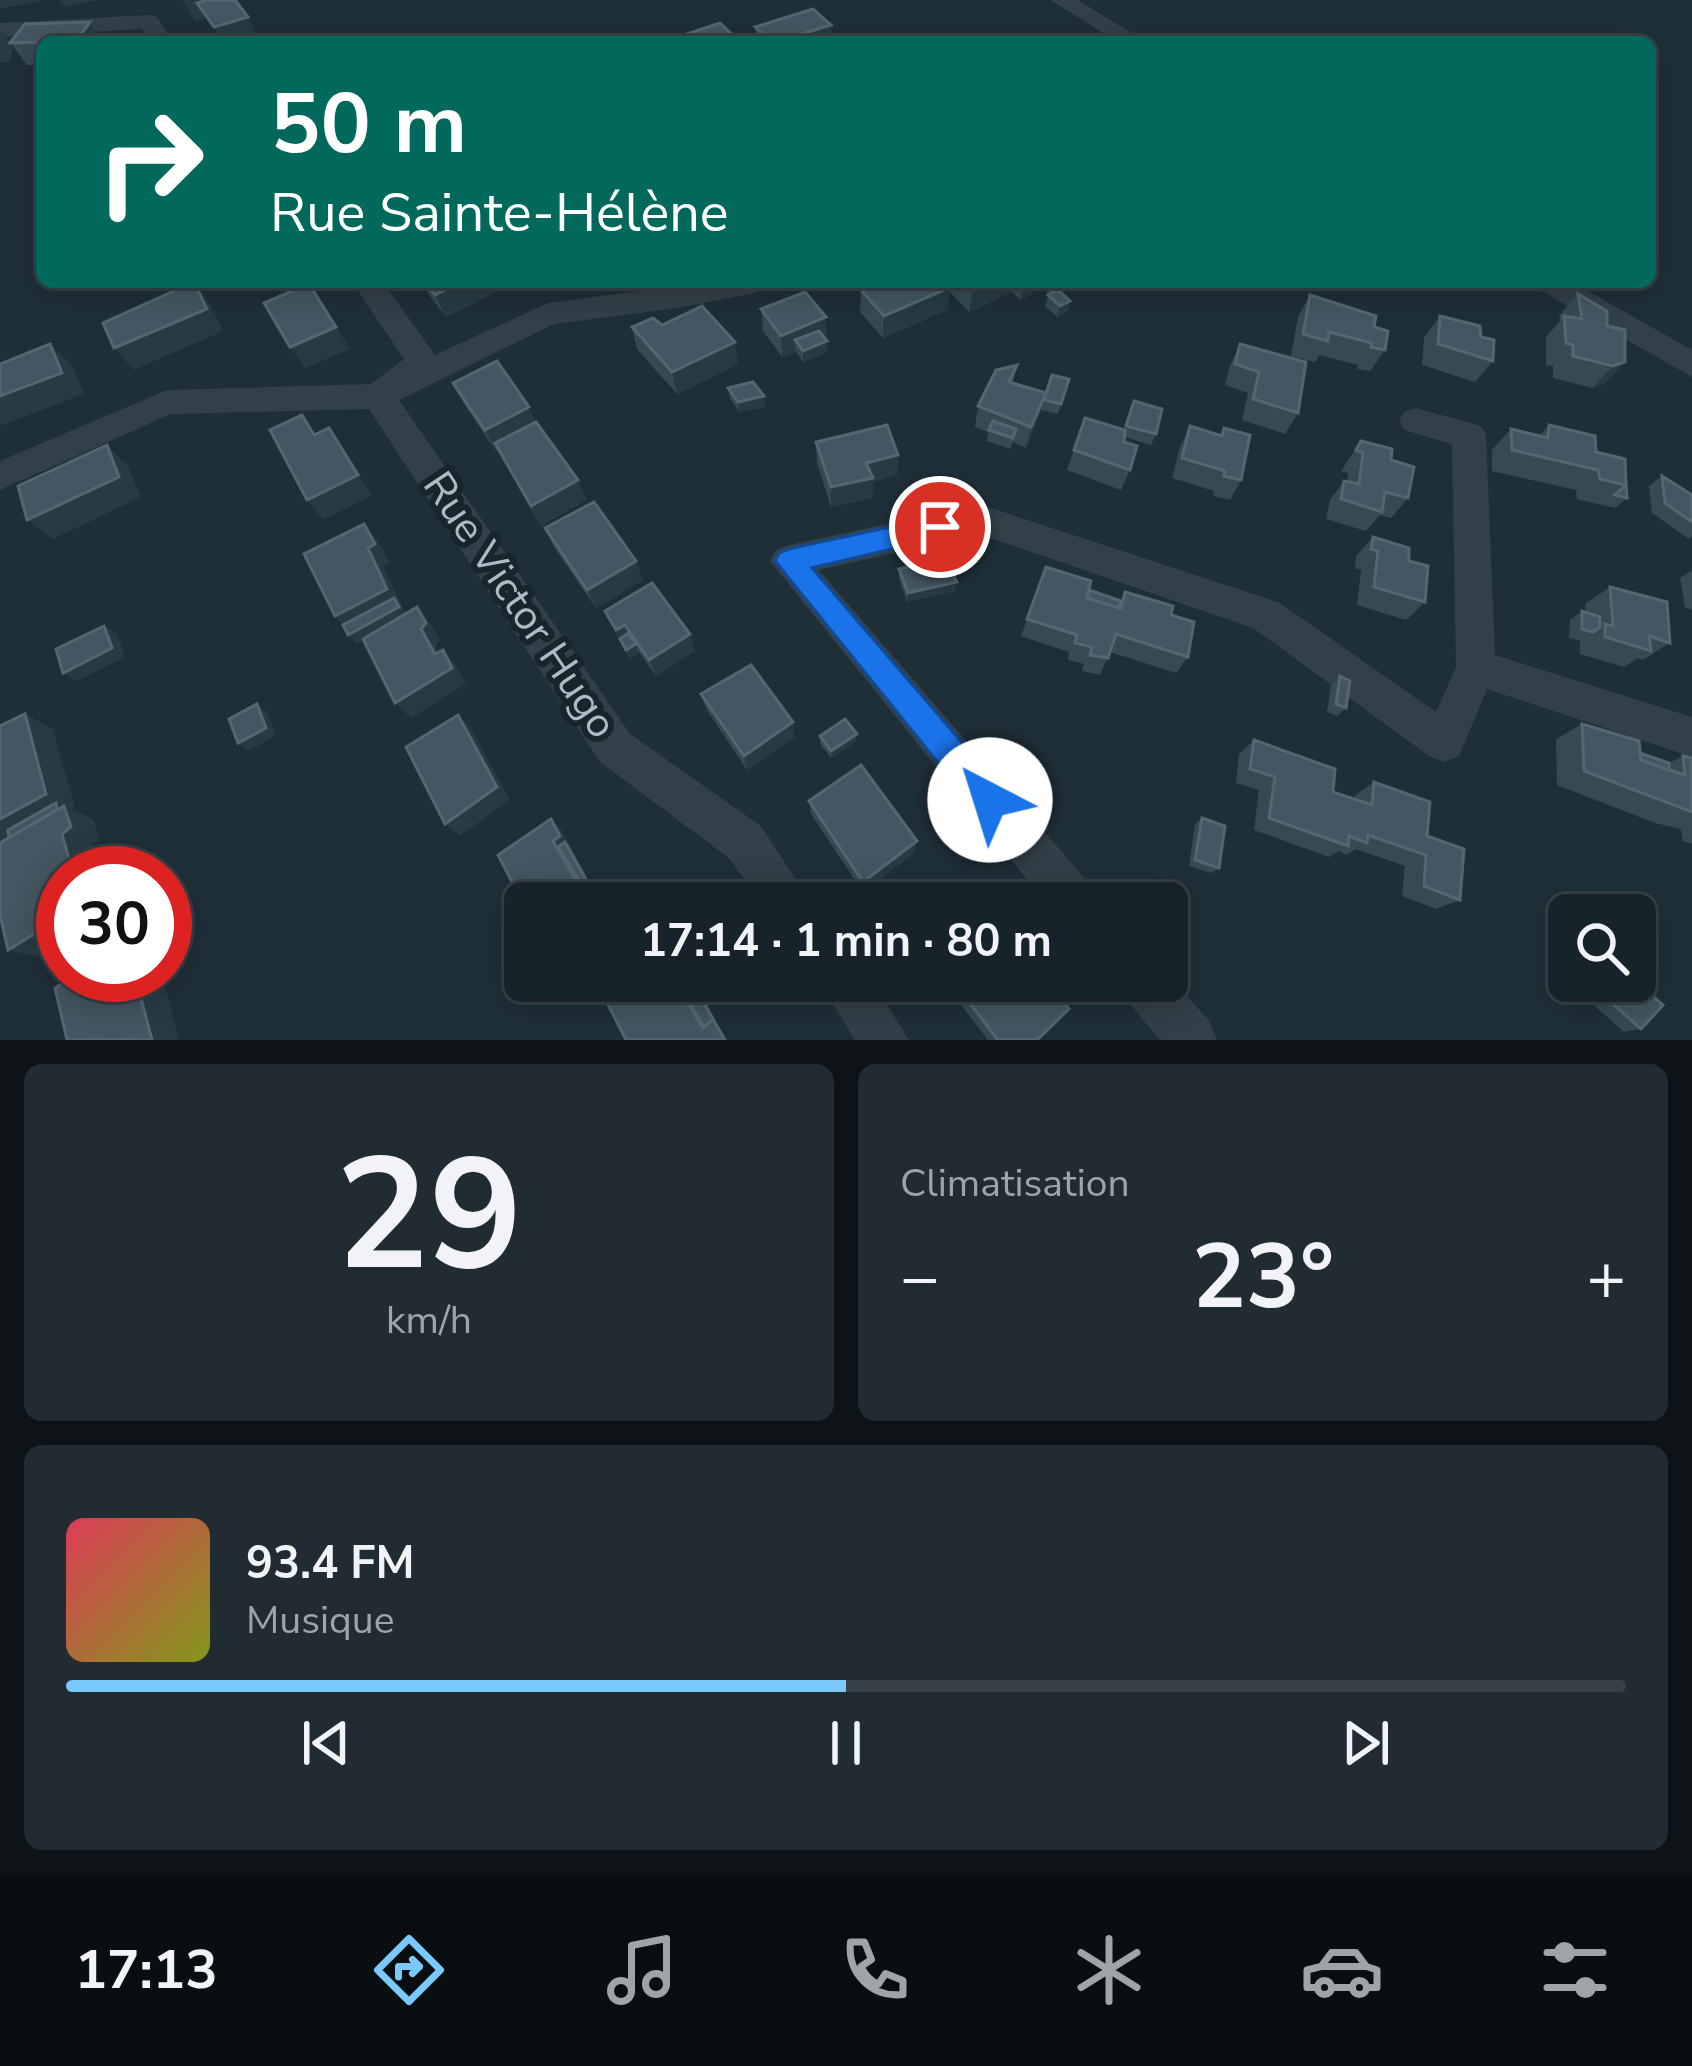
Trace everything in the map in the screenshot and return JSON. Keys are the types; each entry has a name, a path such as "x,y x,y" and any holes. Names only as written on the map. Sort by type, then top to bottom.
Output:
{"street":[{"path":"1062,0 1124,36"},
{"path":"0,30 149,22 157,36"},
{"path":"371,288 423,362 378,396"},
{"path":"0,476 167,402 378,396 548,314 729,288"},
{"path":"1560,288 1692,365"},
{"name":"Rue Victor Hugo","path":"378,396 615,748 745,842 773,882"},
{"path":"1058,882 789,561 979,519 1266,615 1444,742 1476,667 1469,435 1416,421"},
{"path":"1476,667 1692,737"},
{"path":"858,1002 884,1040"},
{"path":"1160,1002 1192,1040"}],"building":[{"path":"235,0 248,17 214,27 197,3"},
{"path":"813,9 831,25 795,36 765,36 755,27"},
{"path":"90,22 80,36 36,36 36,42 10,43 25,24"},
{"path":"720,23 734,36 681,36"},
{"path":"181,288 197,288 207,309 114,348 103,323"},
{"path":"300,288 312,288 336,327 290,347 264,303"},
{"path":"866,288 949,288 884,316 861,290"},
{"path":"1058,290 1070,301 1060,306 1048,295"},
{"path":"805,292 826,317 781,336 761,309"},
{"path":"1578,294 1607,311 1607,326 1625,330 1625,362 1613,366 1573,356 1573,345 1566,343 1564,316 1582,319"},
{"path":"1310,295 1376,316 1374,327 1388,331 1385,350 1329,332 1328,341 1303,334"},
{"path":"702,306 735,342 672,372 632,327 653,318 662,325"},
{"path":"1440,316 1480,326 1481,337 1494,340 1493,361 1438,344"},
{"path":"819,331 827,341 803,351 795,340"},
{"path":"50,344 62,373 0,396 0,364"},
{"path":"1240,344 1306,362 1298,413 1253,399 1259,372 1235,364"},
{"path":"497,361 529,407 485,430 453,383"},
{"path":"1017,365 1009,382 1046,393 1031,427 978,406 996,370"},
{"path":"1052,375 1069,379 1061,404 1044,400"},
{"path":"753,382 764,396 738,402 728,388"},
{"path":"1134,401 1162,409 1156,434 1126,426"},
{"path":"302,415 314,435 329,428 358,475 307,500 270,430"},
{"path":"1085,418 1125,430 1124,442 1137,446 1130,470 1074,450"},
{"path":"993,421 1016,429 1013,438 989,430"},
{"path":"536,422 578,480 531,506 495,443"},
{"path":"887,425 898,455 866,463 873,478 831,487 816,442"},
{"path":"1549,425 1595,436 1596,452 1625,459 1626,485 1600,479 1598,470 1512,450 1511,429 1548,438"},
{"path":"1190,426 1222,436 1224,428 1250,435 1241,480 1182,458"},
{"path":"1361,441 1392,449 1391,460 1414,467 1408,498 1385,492 1382,512 1341,499 1344,481 1359,484 1363,453 1356,450"},
{"path":"107,445 119,477 27,520 18,486"},
{"path":"1662,476 1692,495 1692,522 1665,503"},
{"path":"594,502 636,561 587,590 545,528"},
{"path":"364,524 375,544 368,548 387,589 335,616 304,554"},
{"path":"1373,537 1409,548 1409,561 1428,566 1425,602 1374,587 1378,551 1371,549"},
{"path":"945,557 957,582 908,593 899,569"},
{"path":"1046,567 1091,581 1087,598 1121,608 1125,592 1173,606 1171,615 1194,622 1188,657 1116,634 1108,658 1090,655 1092,647 1075,643 1077,635 1027,619"},
{"path":"652,583 690,634 649,660 625,625 616,630 605,611"},
{"path":"1610,587 1667,602 1670,643 1649,636 1651,651 1605,637 1605,624 1613,626"},
{"path":"1089,590 1121,601 1119,608 1087,598"},
{"path":"394,598 399,607 348,635 343,625"},
{"path":"417,607 426,623 421,629 435,654 443,650 452,668 395,703 363,639"},
{"path":"1582,611 1600,617 1600,627 1593,632 1582,629"},
{"path":"104,626 112,648 63,673 56,649"},
{"path":"628,633 636,644 626,650 620,639"},
{"path":"751,665 793,722 744,756 701,694"},
{"path":"1340,676 1350,681 1346,708 1336,704"},
{"path":"257,704 266,728 238,743 229,719"},
{"path":"25,714 46,794 0,819 0,726"},
{"path":"458,715 497,787 445,824 406,747"},
{"path":"845,719 857,734 831,751 820,736"},
{"path":"1582,724 1639,741 1641,760 1685,775 1683,756 1692,758 1692,812 1584,771"},
{"path":"1254,740 1335,769 1333,792 1372,805 1374,782 1430,802 1427,836 1464,849 1460,900 1424,886 1426,855 1368,835 1367,843 1349,836 1348,846 1269,818 1275,777 1250,769"},
{"path":"1640,753 1669,763 1669,770 1641,760"},
{"path":"861,765 917,841 863,882 809,801"},
{"path":"56,803 57,810 9,838 8,830"},
{"path":"64,806 71,827 62,834 65,846 36,846 36,933 8,950 0,915 0,843"},
{"path":"1202,818 1225,826 1219,868 1195,860"},
{"path":"551,819 560,836 553,841 577,882 512,882 498,855"},
{"path":"565,842 587,882 580,882 558,847"},
{"path":"1656,999 1663,1005 1641,1029 1611,1002"},
{"path":"58,1002 142,1002 152,1040 67,1040"},
{"path":"607,1002 687,1002 703,1028 713,1019 725,1040 626,1040"},
{"path":"689,1002 704,1002 713,1019 704,1027"},
{"path":"969,1002 1063,1002 1069,1009 1037,1040 998,1040"}],"route":[{"path":"940,527 789,561 990,800"}]}
